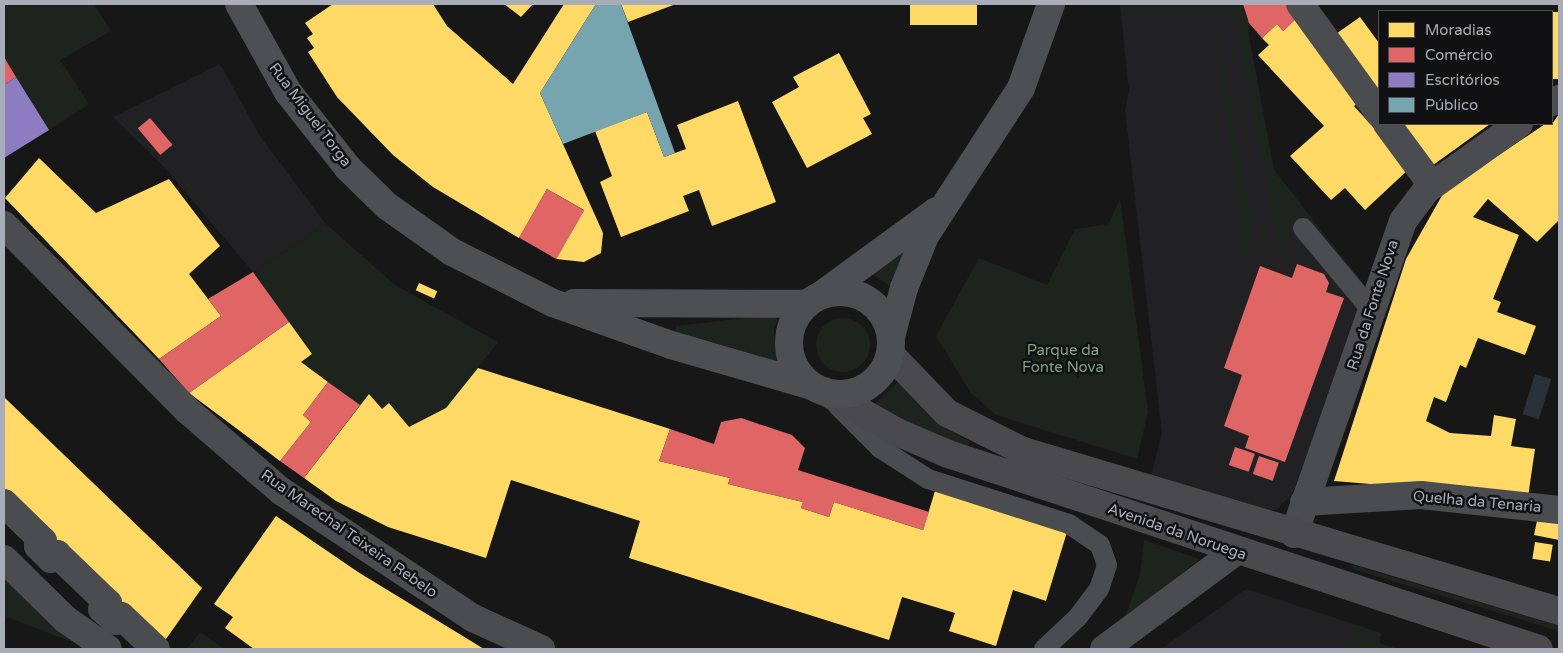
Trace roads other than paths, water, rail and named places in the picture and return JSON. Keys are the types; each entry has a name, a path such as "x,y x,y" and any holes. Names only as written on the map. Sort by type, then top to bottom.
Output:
{"main road":[{"name":"Rua Miguel Torga","path":"240,4 288,92 348,168 387,206 452,252 553,302 671,345 818,388"},
{"path":"939,209 813,300 796,316 789,348 793,364 818,388 841,394 872,382 891,346 904,288 939,209 990,140 1021,88 1051,4"},
{"path":"553,302 813,300 852,292 866,298 887,322 891,346"},
{"name":"Avenida da Noruega","path":"891,346 947,413 991,437 1054,463 1559,611"},
{"name":"Avenida da Noruega","path":"818,388 930,447 1236,552 1540,649"}],"street":[{"path":"1300,4 1378,112"},
{"path":"1388,125 1432,186"},
{"name":"Rua da Fonte Nova","path":"1294,534 1373,312 1397,234 1410,208 1432,186 1518,125"},
{"name":"Rua Marechal Teixeira Rebelo","path":"4,225 187,410 281,490 473,618 541,649"},
{"name":"Quelha da Tenaria","path":"1304,502 1421,495 1559,510"},
{"path":"4,503 43,541 38,546 51,559 56,554 108,603 102,608 109,615 116,621 121,616 156,649"},
{"path":"1104,649 1236,552"},
{"path":"4,559 65,619 108,649"},
{"path":"4,575 82,649"}],"lane":[{"path":"1303,228 1373,312"},
{"path":"818,388 880,448 909,469 1069,524 1100,545 1107,565 1098,589 1078,617 1044,649"}],"park label":[{"name":"Parque da Fonte Nova","path":"1063,358"}]}
